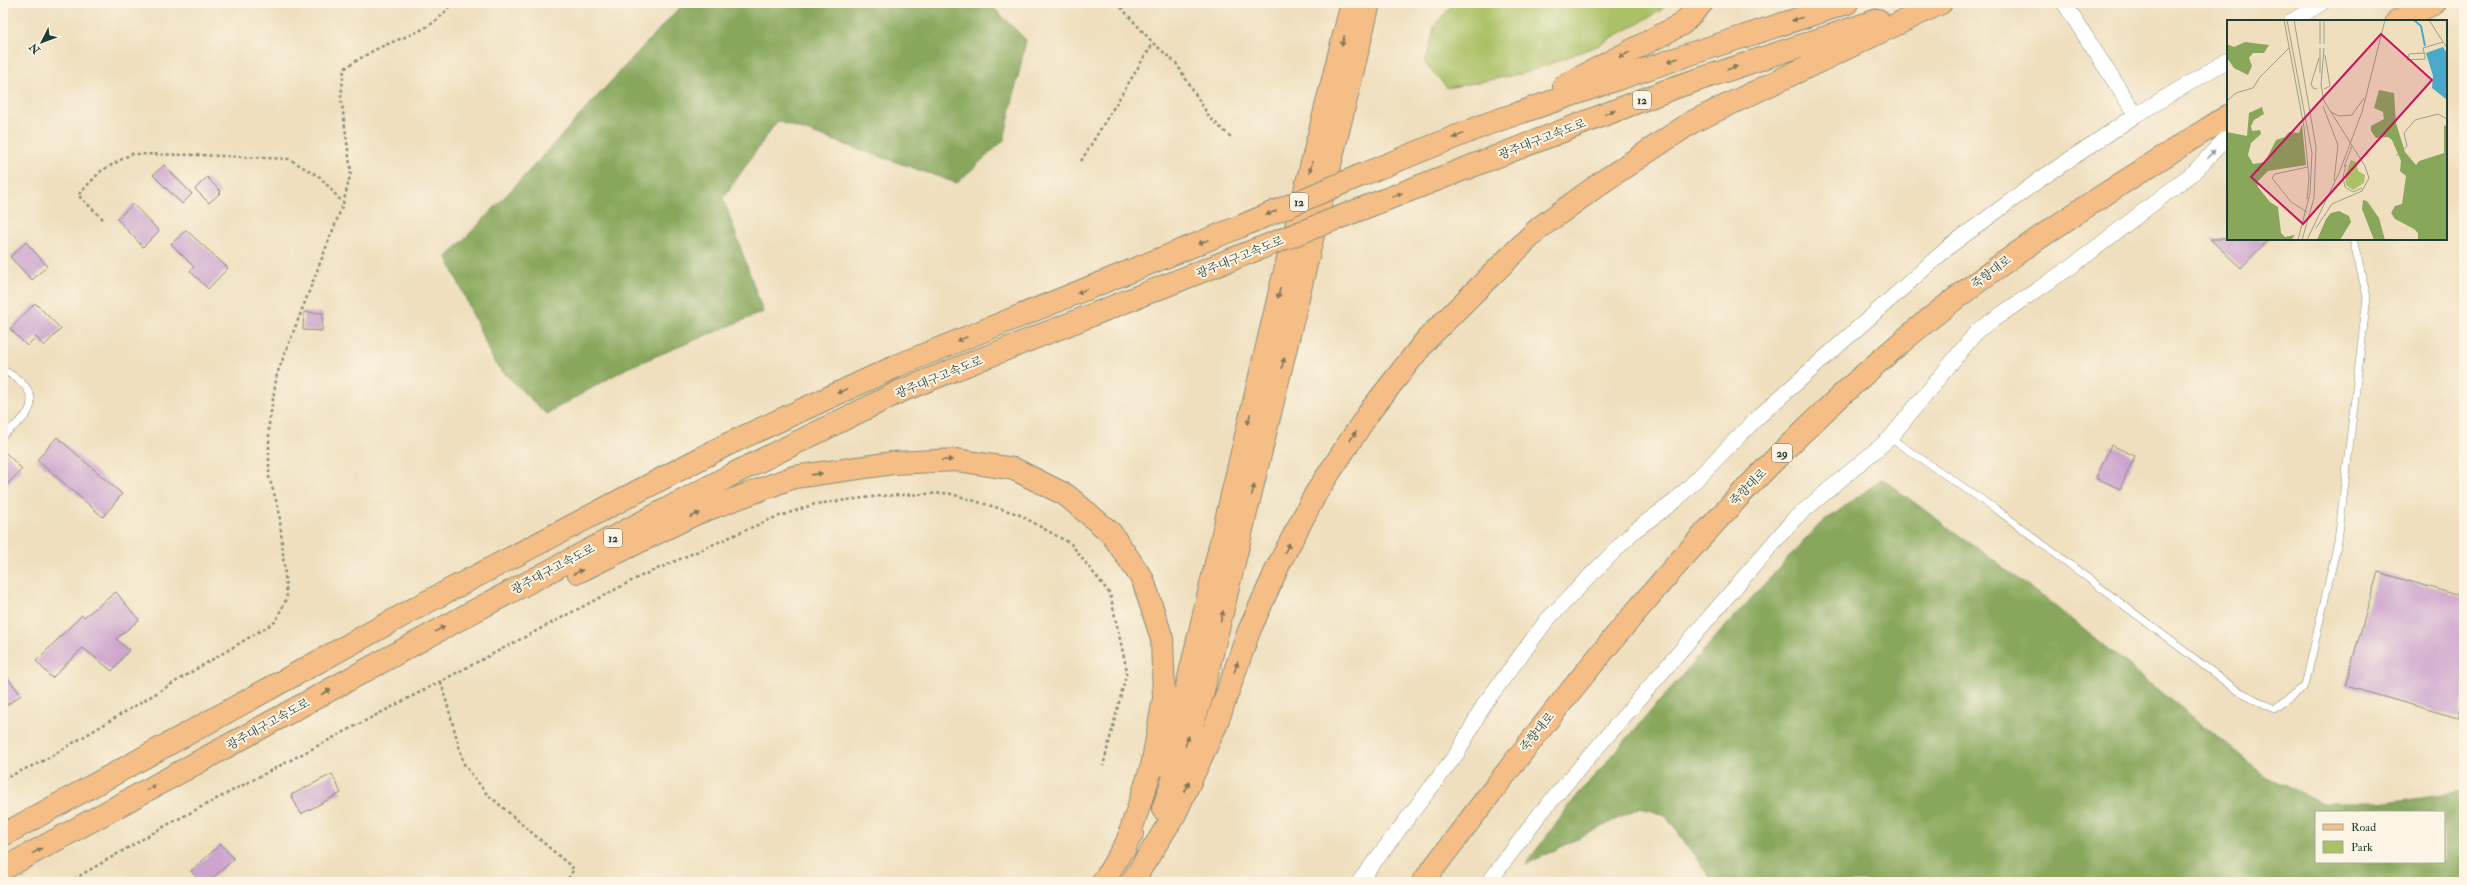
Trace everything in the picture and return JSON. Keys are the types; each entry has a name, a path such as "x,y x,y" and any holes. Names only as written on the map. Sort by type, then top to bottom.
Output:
{"main road":[{"path":"1103,882 1126,848 1162,770 1185,695 1281,287 1352,3"},
{"path":"1146,857 1201,699 1370,3"},
{"path":"1488,124 1682,24 1702,3"},
{"name":"12","path":"3,835 425,602 726,445 899,365 1488,124 1693,53 1847,3"},
{"name":"광주대구고속도로","path":"3,869 476,610 735,473 901,391 1245,254 1676,86 1929,3"},
{"path":"1132,882 1178,807 1216,725 1249,631 1280,562 1316,493 1370,411 1427,339 1540,228 1605,180 1692,122 1941,3"},
{"path":"2398,20 2435,3"},
{"name":"죽향대로","path":"1423,882 1525,747 1629,619 1718,517 1796,440 1890,351 1996,267 2113,188 2227,117"},
{"path":"476,610 572,575 695,514 794,477 893,463 949,460 1014,469 1066,495 1111,533 1143,580 1162,640 1162,705 1152,766 1126,848"}],"street":[{"path":"2064,3 2136,115"},
{"path":"2294,20 2322,3"},
{"path":"1359,882 1458,752 1485,702 1547,620 1634,531 1675,501 1757,418 1951,245 2039,180 2136,115 2227,61"},
{"path":"1489,882 1539,815 1794,519 1890,438 1978,330 2075,264 2194,172 2227,137"}],"lane":[{"path":"1890,438 1996,509 2235,689 2274,709 2304,686 2338,541 2367,297 2353,240"},
{"path":"3,370 18,378 29,391 31,402 28,412 3,435"}],"path":[{"path":"3,779 43,761 276,622 287,598 279,510 269,476 269,424 277,374 312,279 344,204 352,172 341,97 344,69 371,52 430,26 448,10 451,3"},
{"path":"1117,3 1154,43 1176,63 1210,118 1232,138"},
{"path":"1081,161 1154,43"},
{"path":"103,219 78,196 101,171 131,154 289,159 320,177 344,204"},
{"path":"69,882 167,825 639,577 771,519 815,504 880,496 948,493 1018,514 1071,544 1110,594 1127,671 1103,766"},
{"path":"441,682 464,764 486,793 574,869 566,882"}],"green space":[{"path":"684,3 989,3 1026,40 1004,140 957,183 777,121 723,198 763,312 627,368 546,414 495,364 447,257 507,195"},
{"path":"1454,3 1668,3 1660,11 1597,46 1525,73 1447,88 1425,63 1435,25"},
{"path":"1882,479 2042,596 2266,776 2322,803 2379,803 2464,791 2464,882 1711,882 1709,876 1667,817 1641,807 1525,865 1576,797 1713,640 1818,526"}],"building":[{"path":"164,165 192,194 182,204 153,175"},
{"path":"207,177 221,192 209,203 195,189"},
{"path":"133,204 159,231 143,247 117,219"},
{"path":"186,230 228,268 208,289 190,271 194,267 171,244"},
{"path":"2210,239 2268,240 2241,268"},
{"path":"26,242 47,266 32,280 10,257"},
{"path":"35,303 61,329 44,346 36,337 27,346 10,329"},
{"path":"304,312 323,313 322,331 303,330"},
{"path":"57,437 122,494 103,517 37,460"},
{"path":"2111,445 2135,456 2120,489 2096,478"},
{"path":"3,450 22,469 3,489"},
{"path":"2378,572 2464,597 2464,696 2458,718 2345,686"},
{"path":"116,592 139,620 116,639 129,650 112,671 83,648 52,678 36,661 82,615 84,617"},
{"path":"3,672 21,695 3,708"},
{"path":"332,774 341,793 301,814 291,795"},
{"path":"221,844 234,859 208,882 200,882 191,871"}]}
